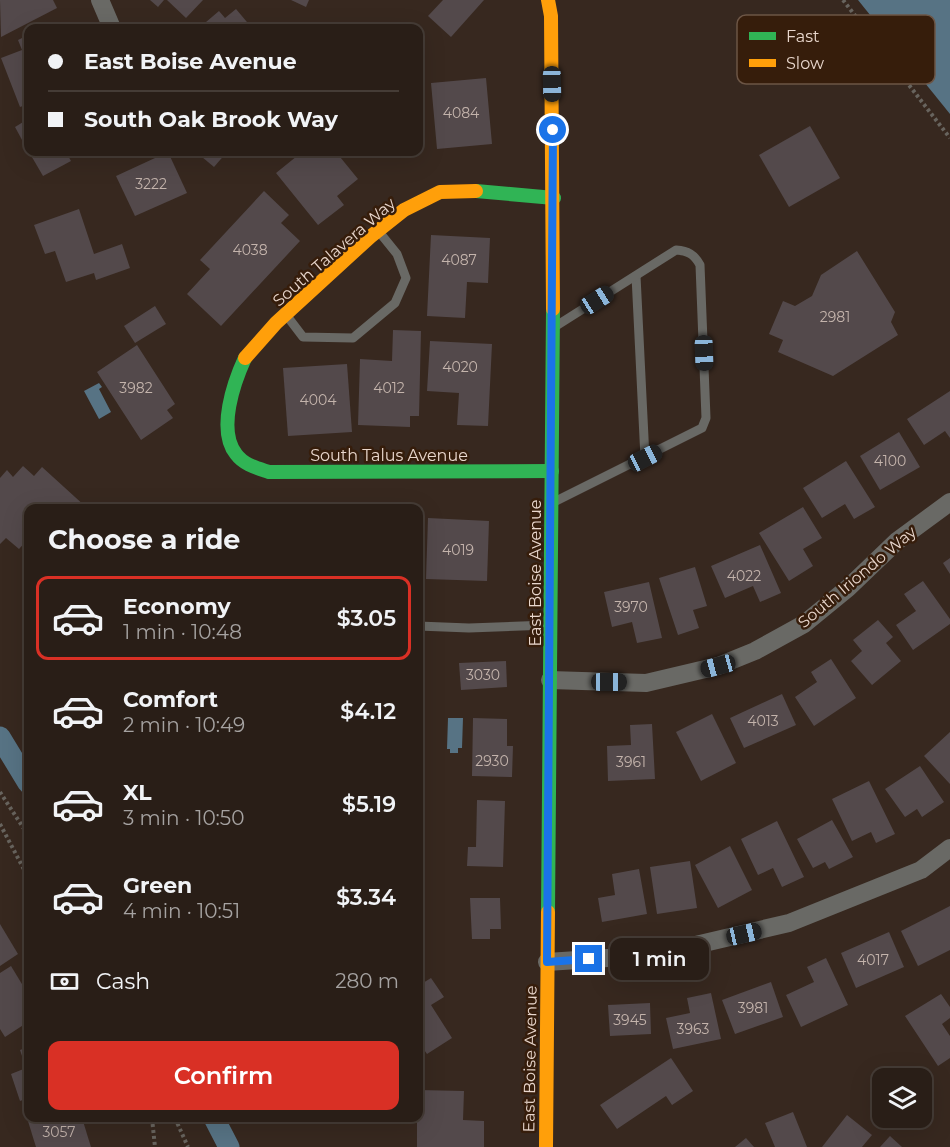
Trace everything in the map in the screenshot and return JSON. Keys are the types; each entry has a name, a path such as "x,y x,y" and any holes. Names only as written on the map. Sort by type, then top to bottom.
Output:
{"street":[{"path":"100,0 110,24"},
{"name":"East Boise Avenue","path":"546,1147 554,198 548,0"},
{"name":"South Talavera Way","path":"233,452 227,423 238,375 249,351 286,314 378,231 410,208 442,191 554,198"},
{"name":"South Talus Avenue","path":"233,452 253,469 268,472 552,471"},
{"name":"South Iriondo Way","path":"550,680 646,683 718,666 755,651 804,624 848,588 897,541 950,502"},
{"path":"547,962 653,955 789,923 921,870 950,848"}],"lane":[{"path":"286,314 303,337 353,338 395,303 406,278 397,254 378,231"},
{"path":"552,503 702,428 706,418 700,265 695,256 687,251 676,250 553,327"},
{"path":"636,276 645,458"},
{"path":"423,626 469,628 550,625"}],"path":[{"path":"843,0 855,15"},
{"path":"908,84 950,138"},
{"path":"0,792 24,830"},
{"path":"0,824 24,869"},
{"path":"152,1122 154,1147"},
{"path":"177,1122 188,1147"}],"water":[{"path":"858,0 950,0 950,114 926,84 935,84 935,15 870,15"},
{"path":"99,383 102,387 99,389 111,412 99,419 84,391"},
{"path":"448,718 463,718 462,748 458,748 458,753 450,753 450,749 447,749"}],"building":[{"path":"0,0 53,0 57,8 1,37"},
{"path":"150,0 164,0 158,7"},
{"path":"167,0 203,0 186,18"},
{"path":"291,0 309,0 306,7"},
{"path":"443,0 484,0 451,37 428,16"},
{"path":"236,9 249,24 204,24 219,11 225,18"},
{"path":"24,37 24,106 20,107 1,58 22,50 18,40"},
{"path":"486,78 492,144 437,149 431,83"},
{"path":"24,121 24,144 15,127"},
{"path":"810,126 840,178 789,207 759,155"},
{"path":"31,156 68,156 71,161 43,176"},
{"path":"159,156 170,156 187,193 135,216 116,176"},
{"path":"201,156 224,156 214,167"},
{"path":"297,156 339,156 358,179 337,196 344,205 318,225 276,173"},
{"path":"264,191 289,215 281,223 300,241 221,326 187,294 210,269 200,260"},
{"path":"79,209 94,254 122,244 130,268 96,280 94,273 66,282 55,251 45,254 34,225"},
{"path":"431,235 490,238 488,283 467,282 465,318 427,316"},
{"path":"857,251 895,312 891,322 898,335 833,376 778,352 783,340 769,334 783,301 795,306 812,296 821,275"},
{"path":"155,306 166,324 135,343 124,326"},
{"path":"393,330 421,331 419,416 410,416 410,427 358,425 360,359 392,361"},
{"path":"430,341 492,344 488,426 457,425 459,393 427,391"},
{"path":"137,345 175,404 167,410 173,418 141,440 97,372"},
{"path":"347,364 352,432 288,436 283,368"},
{"path":"950,391 950,438 945,431 924,445 907,419"},
{"path":"899,432 920,467 880,490 860,456"},
{"path":"846,461 875,507 854,519 845,504 822,518 803,488"},
{"path":"23,466 34,476 42,467 83,504 24,504 24,543 19,549 6,538 0,544 0,478 7,470 13,477"},
{"path":"803,507 822,538 803,549 813,566 789,581 759,533"},
{"path":"428,518 489,521 487,581 426,579"},
{"path":"760,545 781,593 760,602 753,586 725,598 711,566"},
{"path":"950,558 950,574 943,563"},
{"path":"695,567 707,606 693,610 699,628 678,635 659,578"},
{"path":"923,581 950,619 950,624 913,650 896,625 916,611 904,594"},
{"path":"649,582 662,638 637,643 632,622 612,627 604,592"},
{"path":"878,620 893,637 886,643 901,661 872,685 851,661 862,651 853,640"},
{"path":"831,659 856,698 814,726 795,697 817,682 811,672"},
{"path":"506,661 507,687 461,690 459,663"},
{"path":"782,694 796,725 744,748 730,718"},
{"path":"712,714 736,763 701,781 676,732"},
{"path":"473,718 507,719 507,746 513,746 512,777 472,776"},
{"path":"652,724 655,779 608,781 607,746 631,745 630,725"},
{"path":"950,732 950,784 924,756"},
{"path":"920,766 944,802 922,817 917,809 905,817 885,789"},
{"path":"869,781 895,834 876,843 871,832 852,841 832,799"},
{"path":"477,800 505,801 503,867 467,866 468,847 476,847"},
{"path":"832,820 853,857 829,869 825,862 813,868 797,839"},
{"path":"777,821 804,877 782,887 773,868 758,875 741,839"},
{"path":"730,846 752,890 718,908 695,865"},
{"path":"690,861 697,908 657,914 650,867"},
{"path":"639,869 647,914 602,922 598,898 615,895 612,874"},
{"path":"470,898 500,898 501,929 490,929 490,939 472,939"},
{"path":"950,906 950,950 918,966 901,931"},
{"path":"0,924 18,954 0,966"},
{"path":"889,932 904,967 856,988 841,953"},
{"path":"826,958 848,1005 801,1027 786,995 814,982 807,967"},
{"path":"11,966 24,987 24,1025 5,1037 0,1029 0,973"},
{"path":"431,978 444,997 431,1005 452,1038 427,1054 423,1048 423,983"},
{"path":"771,982 783,1017 735,1034 722,1000"},
{"path":"711,993 721,1039 673,1049 666,1018 690,1013 687,998"},
{"path":"941,994 950,1007 950,1018 942,1024 950,1036 950,1058 938,1066 905,1016"},
{"path":"650,1003 651,1034 610,1036 608,1005"},
{"path":"24,1048 24,1062 20,1050"},
{"path":"671,1058 693,1091 672,1105 666,1096 617,1129 600,1105"},
{"path":"24,1069 24,1100 20,1101 11,1074"},
{"path":"423,1090 464,1091 463,1120 484,1121 484,1147 417,1147 417,1123 406,1123 423,1122"},
{"path":"793,1112 807,1147 775,1147 765,1123"},
{"path":"847,1115 872,1135 862,1147 822,1147"},
{"path":"28,1122 83,1122 91,1147 36,1147"},
{"path":"890,1136 902,1147 880,1147"},
{"path":"746,1138 754,1147 735,1147"}],"waterway":[{"path":"0,737 24,776"},
{"path":"216,1122 229,1147"}],"traffic: fast":[{"path":"476,191 554,198"},
{"path":"548,912 553,309"},
{"path":"245,358 229,406 228,432 230,444 236,454 243,461 255,467 269,472 552,471"}],"traffic: slow":[{"path":"548,0 551,16 553,309"},
{"path":"245,358 276,323 370,237 404,210 440,192 476,191"},
{"path":"546,1147 548,912"}],"route":[{"path":"553,130 547,962 589,959"}]}
